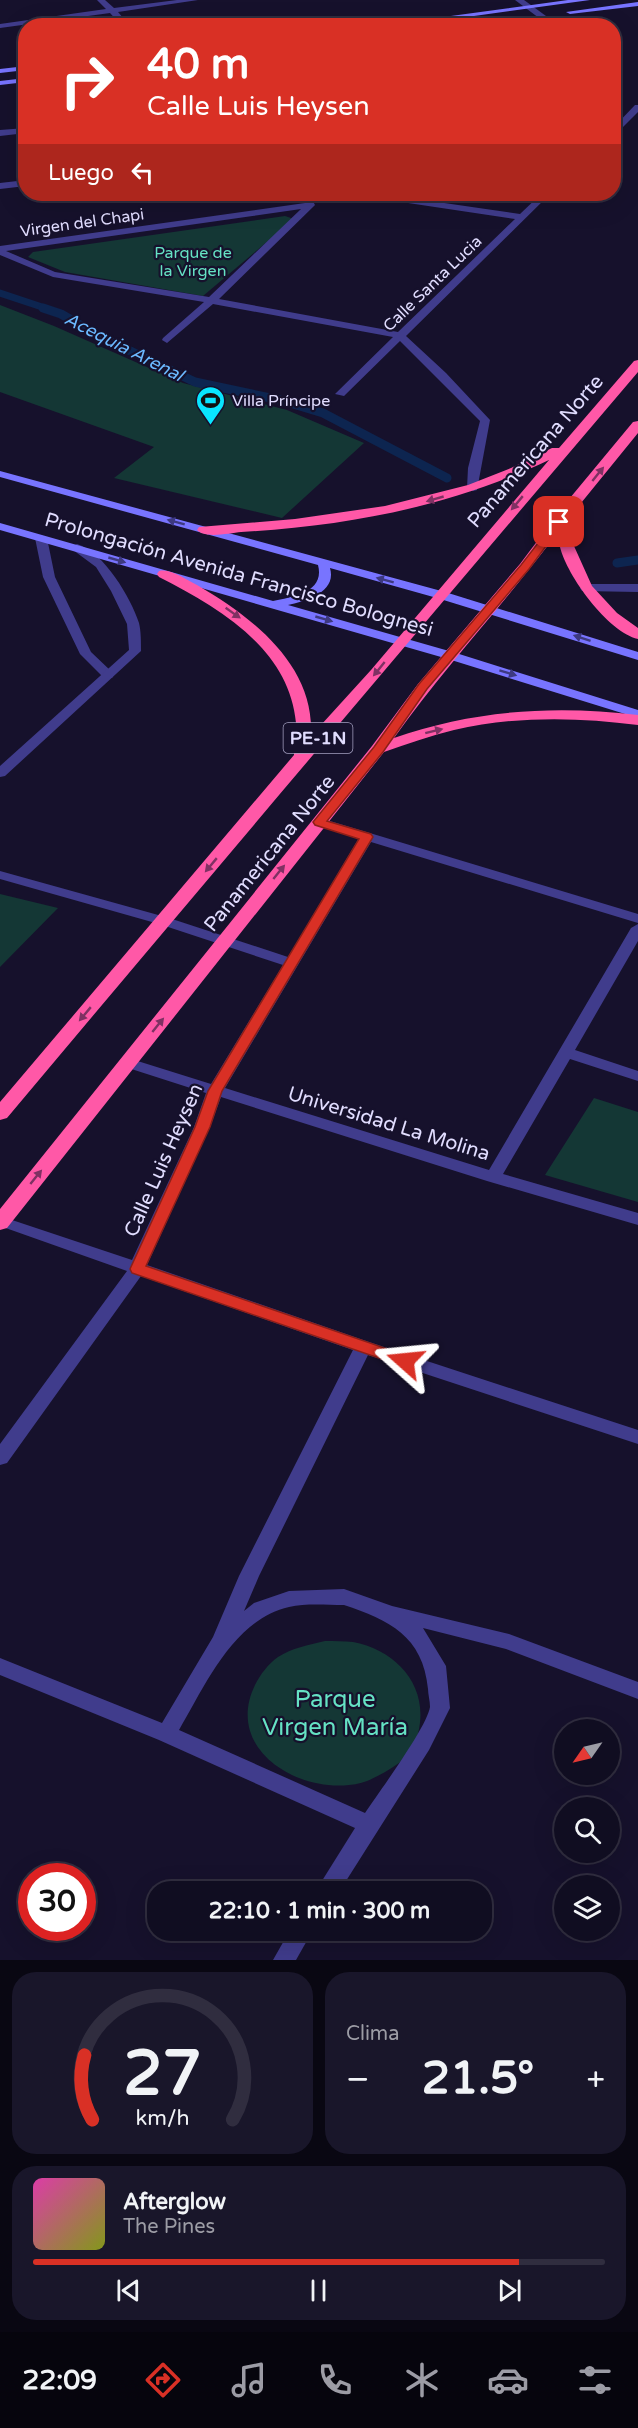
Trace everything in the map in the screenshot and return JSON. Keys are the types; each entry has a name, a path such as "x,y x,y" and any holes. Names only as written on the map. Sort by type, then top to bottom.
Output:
{"highway":[{"name":"Panamericana Norte","path":"0,1114 302,756 376,673 566,446 638,364"},
{"name":"Panamericana Norte","path":"1,1222 378,749 423,687 452,656 638,425"},
{"path":"204,530 277,526 347,518 413,505 473,488 524,469 566,446"},
{"path":"570,507 567,546 586,588 612,616 638,635"},
{"path":"164,574 217,602 245,621 274,651 294,684 303,719 302,756"},
{"path":"378,749 431,731 490,719 553,714 638,720"}],"main road":[{"path":"449,18 586,0"},
{"path":"563,13 638,4"},
{"path":"531,17 552,15"},
{"path":"0,71 18,69"},
{"path":"0,83 18,81"},
{"name":"Prolongación Avenida Francisco Bolognesi","path":"0,474 441,595 638,656"},
{"name":"Prolongación Avenida Francisco Bolognesi","path":"0,526 452,656 638,714"},
{"path":"272,604 303,598 314,592 326,578 327,570 323,563"}],"street":[{"path":"101,0 120,18"},
{"path":"56,18 194,0"},
{"path":"519,0 542,16"},
{"path":"0,26 18,23"},
{"path":"621,125 638,107"},
{"path":"621,119 626,120"},
{"path":"0,133 18,131"},
{"path":"0,186 18,184"},
{"path":"167,340 310,205 308,201"},
{"path":"414,201 520,217"},
{"name":"Calle Santa Lucia","path":"340,394 538,201"},
{"name":"Virgen del Chapi","path":"0,251 310,205"},
{"path":"0,251 53,274 399,335 485,420 474,468 473,488"},
{"path":"41,538 49,576 86,654 108,675"},
{"path":"0,773 135,651 134,624 117,591 99,566 77,548"},
{"path":"586,588 638,588"},
{"path":"320,822 638,919"},
{"name":"Calle Luis Heysen","path":"0,1458 137,1269 202,1127 215,1091 367,837"},
{"path":"0,875 164,921 292,963"},
{"path":"493,1177 638,928"},
{"path":"566,1052 638,1076"},
{"name":"Universidad La Molina","path":"128,1063 493,1177 638,1219"},
{"path":"1,1222 363,1347 638,1437"},
{"path":"166,1734 222,1640 249,1576 363,1347"},
{"path":"222,1640 261,1609 289,1599 344,1597 385,1611 509,1642 638,1691"},
{"path":"333,1881 422,1744 440,1708 436,1666 413,1630 385,1611"},
{"path":"0,1666 166,1734 368,1824"},
{"path":"284,1960 295,1941"}],"green space":[{"name":"Parque de la Virgen","path":"285,216 294,219 203,296 65,272 28,257 33,252"},
{"name":"Villa Príncipe","path":"0,305 54,326 183,383 287,410 364,443 282,518 114,478 154,447 0,392"},
{"path":"0,894 58,908 0,967"},
{"path":"594,1098 638,1112 638,1202 545,1175"},
{"name":"Parque Virgen María","path":"325,1641 353,1642 382,1653 395,1661 405,1672 418,1698 419,1729 409,1753 403,1760 381,1774 356,1784 328,1785 306,1781 287,1772 270,1760 257,1745 249,1728 248,1707 255,1685 268,1666 289,1651"}],"waterway":[{"name":"Acequia Arenal","path":"0,293 48,309"},
{"name":"Acequia Arenal","path":"43,308 61,314 99,336 195,382 280,400 323,413 447,478"},
{"name":"Acequia Arenal","path":"617,563 638,560"}],"place":[{"name":"Villa Príncipe","path":"211,426"}],"route":[{"path":"405,1361 137,1269 202,1127 215,1091 367,837 320,822 378,749 423,687 452,656 559,522"}]}
